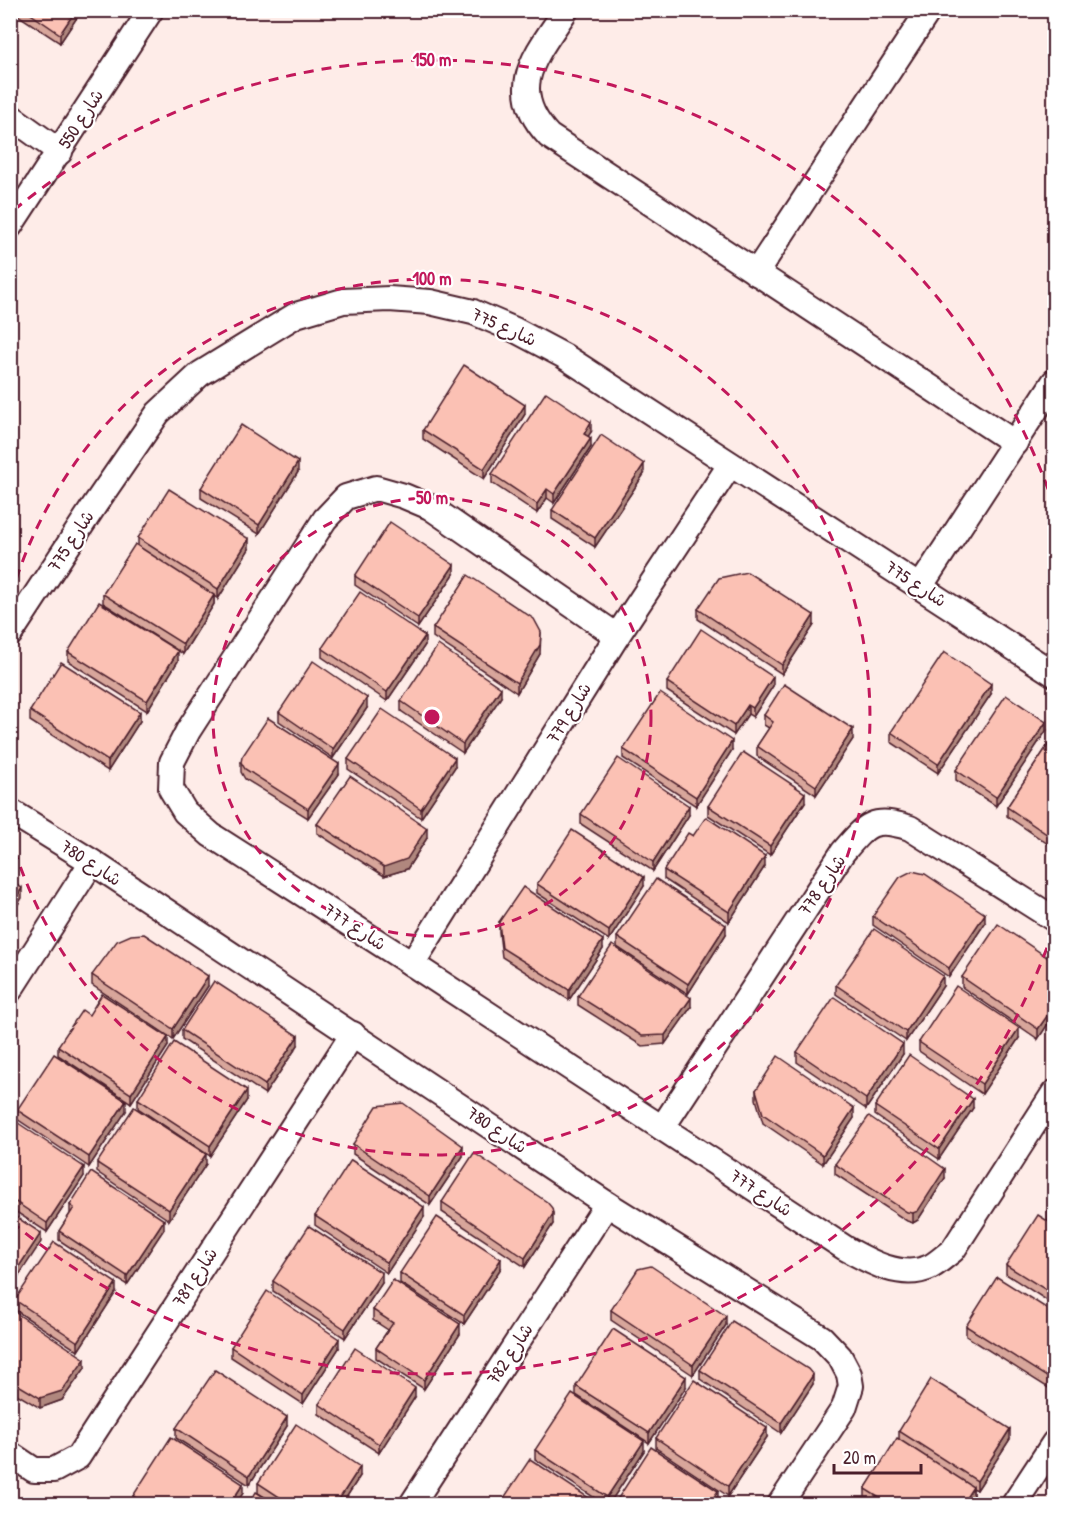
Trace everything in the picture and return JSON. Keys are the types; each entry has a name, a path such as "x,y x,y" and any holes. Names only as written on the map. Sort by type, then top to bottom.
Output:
{"street":[{"name":"شارع 550","path":"10,226 151,10"},
{"path":"566,10 534,60 529,73 526,87 528,101 539,126 554,140 1015,443"},
{"path":"756,273 929,10"},
{"path":"10,116 60,152"},
{"name":"شارع 775","path":"10,634 158,413 200,374 296,315 343,301 389,299 430,302 473,312 515,330 564,356 1054,674"},
{"path":"920,587 1054,382"},
{"name":"شارع 779","path":"412,964 617,636 730,465"},
{"name":"شارع 777","path":"617,636 430,507 376,488 346,496 325,519 188,731 172,762 171,789 185,812 211,835 868,1261 905,1273 930,1267 953,1250 1054,1093"},
{"name":"شارع 780","path":"10,811 92,862 607,1204 822,1338 840,1357 849,1374 851,1386 844,1408 780,1504"},
{"name":"شارع 778","path":"662,1128 843,852 862,830 878,822 894,822 910,828 1054,919"},
{"path":"10,990 92,862"},
{"name":"شارع 781","path":"10,1454 34,1470 54,1470 78,1457 353,1034"},
{"name":"شارع 782","path":"412,1504 607,1204"},
{"path":"1014,1504 1054,1443"}],"building":[{"path":"25,10 76,10 60,34"},
{"path":"464,365 525,405 484,469 423,430"},
{"path":"546,392 591,422 584,434 591,438 554,494 547,489 537,504 492,474"},
{"path":"241,425 298,462 259,525 201,488"},
{"path":"601,435 644,464 595,538 552,510"},
{"path":"169,489 249,539 218,589 138,538"},
{"path":"390,522 454,565 418,618 355,576"},
{"path":"135,544 214,595 183,644 103,594"},
{"path":"747,572 814,615 782,665 698,609 719,578"},
{"path":"468,575 534,619 541,632 540,645 517,683 433,628"},
{"path":"360,592 425,636 387,692 322,648"},
{"path":"99,602 178,651 147,701 68,652"},
{"path":"701,629 773,677 753,708 748,705 734,726 667,682"},
{"path":"438,645 501,688 463,744 401,701"},
{"path":"944,652 991,684 938,764 891,732"},
{"path":"313,661 367,698 333,749 279,712"},
{"path":"61,662 140,712 108,761 30,711"},
{"path":"784,684 853,729 816,786 757,746 773,722 764,715"},
{"path":"660,693 732,741 696,797 623,749"},
{"path":"1006,695 1046,722 996,797 956,770"},
{"path":"382,709 455,758 421,809 348,759"},
{"path":"268,718 339,764 308,809 245,769 241,762"},
{"path":"1054,736 1054,839 1007,807"},
{"path":"743,752 805,793 770,846 708,806"},
{"path":"618,758 689,806 653,862 581,814"},
{"path":"350,776 427,828 407,859 384,867 317,824"},
{"path":"706,817 765,856 729,912 664,870 688,833 693,836"},
{"path":"572,830 644,877 609,931 537,884"},
{"path":"912,871 925,874 985,914 949,968 873,916 900,877"},
{"path":"656,879 726,925 688,984 617,937"},
{"path":"10,881 22,888 10,907"},
{"path":"523,887 603,940 569,990 502,948 499,922"},
{"path":"998,924 1054,962 1054,1006 1038,1029 962,977"},
{"path":"874,929 943,976 906,1032 836,985"},
{"path":"144,934 208,976 173,1029 92,975 117,941 131,935"},
{"path":"612,945 691,998 665,1035 642,1036 578,996"},
{"path":"214,981 298,1036 265,1085 182,1030"},
{"path":"956,986 1019,1028 982,1084 919,1042"},
{"path":"102,994 168,1037 131,1094 58,1046 82,1010 89,1015"},
{"path":"834,997 903,1044 866,1099 797,1052"},
{"path":"174,1042 247,1090 210,1146 138,1099"},
{"path":"54,1054 126,1101 89,1157 17,1110"},
{"path":"909,1055 973,1099 939,1149 875,1106"},
{"path":"778,1056 854,1108 823,1155 763,1114 756,1090"},
{"path":"403,1103 463,1146 430,1196 353,1144 377,1106"},
{"path":"134,1107 206,1154 169,1210 97,1163"},
{"path":"869,1116 945,1169 918,1211 907,1212 835,1164"},
{"path":"12,1119 84,1167 47,1223 10,1198 10,1121"},
{"path":"474,1153 547,1202 552,1208 553,1214 525,1258 442,1202"},
{"path":"351,1160 424,1207 387,1263 315,1216"},
{"path":"91,1172 164,1220 127,1276 59,1231 74,1208 70,1205"},
{"path":"1054,1200 1054,1215 1048,1211"},
{"path":"10,1213 41,1233 10,1280"},
{"path":"1038,1215 1054,1225 1054,1295 1006,1265"},
{"path":"437,1217 501,1259 464,1315 400,1273"},
{"path":"309,1226 382,1273 345,1329 273,1281"},
{"path":"54,1242 116,1283 78,1342 15,1300"},
{"path":"651,1266 726,1316 693,1365 611,1310 638,1269"},
{"path":"997,1277 1054,1313 1054,1372 1050,1379 966,1326"},
{"path":"393,1280 460,1324 424,1380 376,1348 393,1323 373,1310"},
{"path":"267,1291 339,1339 303,1395 231,1347"},
{"path":"10,1309 85,1359 62,1391 40,1398 10,1380"},
{"path":"732,1321 808,1369 813,1375 781,1423 700,1370"},
{"path":"613,1329 686,1377 649,1433 576,1386"},
{"path":"355,1348 415,1388 379,1444 319,1404"},
{"path":"215,1370 287,1417 249,1476 176,1428"},
{"path":"931,1379 1010,1429 977,1481 899,1431"},
{"path":"694,1380 767,1428 728,1486 656,1438"},
{"path":"572,1394 644,1441 607,1497 535,1450"},
{"path":"296,1424 360,1467 336,1504 290,1504 258,1483"},
{"path":"171,1437 243,1484 230,1504 146,1504 133,1496"},
{"path":"897,1438 973,1487 962,1504 889,1504 865,1489"},
{"path":"651,1447 718,1491 709,1504 615,1503"},
{"path":"530,1459 598,1504 500,1504"},
{"path":"256,1492 275,1504 249,1504"}]}
